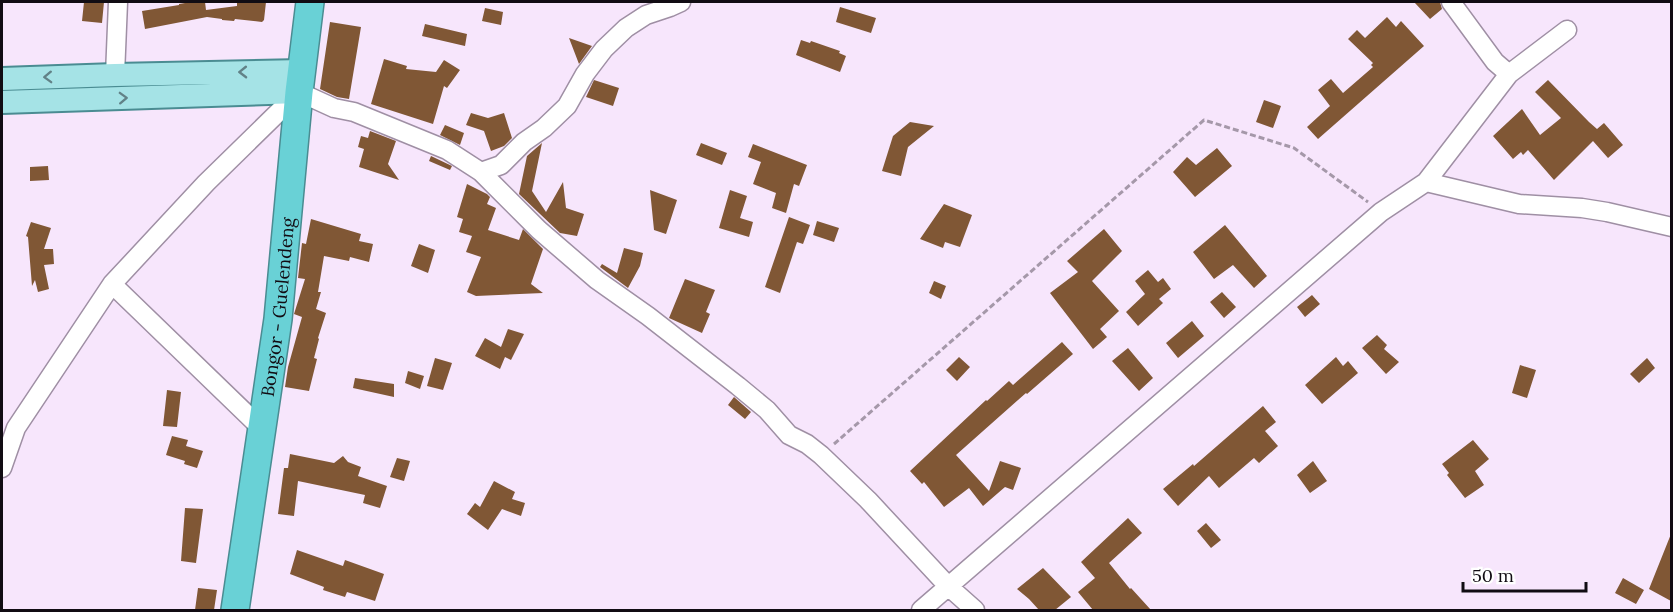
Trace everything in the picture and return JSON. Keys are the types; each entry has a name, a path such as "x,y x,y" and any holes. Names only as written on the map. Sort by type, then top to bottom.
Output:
{"highway":[{"name":"Bongor - Guelendeng","path":"235,610 278,319 300,82 310,2"}],"main road":[{"path":"2,79 115,75 300,82"},
{"path":"2,102 300,82"}],"street":[{"path":"115,75 118,2"},
{"path":"481,172 501,165 524,141 544,128 567,106 585,74 604,49 626,28 646,15 681,2"},
{"path":"1451,2 1495,62 1509,74"},
{"path":"921,610 1382,212 1426,182 1509,74 1567,30"},
{"path":"2,468 16,428 112,284 300,82 334,108 354,112 447,150 481,172 539,230 597,280 648,316 738,386 767,410 789,435 807,444 821,455 868,500 948,586 975,610"},
{"path":"1426,182 1519,204 1582,208 1671,227"},
{"path":"112,284 261,428"}],"path":[{"path":"821,455 1204,120 1294,148 1382,212"}],"building":[{"path":"84,2 104,2 102,23 82,21"},
{"path":"191,2 205,2 206,10 237,6 237,2 266,2 264,20 262,22 235,19 234,21 207,17 145,29 142,11"},
{"path":"1414,2 1440,2 1442,9 1430,19"},
{"path":"840,7 876,18 871,33 836,22"},
{"path":"485,8 503,12 501,25 482,21"},
{"path":"1387,17 1396,27 1401,21 1424,46 1318,139 1307,127 1330,106 1318,90 1331,79 1343,93 1373,67 1371,65 1373,63 1348,39 1357,30 1365,38"},
{"path":"330,22 361,27 349,99 337,97 320,89"},
{"path":"425,24 467,34 465,46 422,36"},
{"path":"569,38 592,46 579,64"},
{"path":"801,40 840,51 839,53 846,56 840,72 796,55"},
{"path":"384,59 407,66 406,69 436,72 444,60 460,70 447,88 444,86 433,124 371,104"},
{"path":"594,80 619,88 613,106 586,97"},
{"path":"1548,80 1597,129 1604,123 1623,145 1608,158 1593,141 1554,180 1528,150 1523,155 1521,152 1513,159 1493,136 1522,109 1540,135 1561,118 1535,92"},
{"path":"1264,100 1281,106 1273,128 1256,122"},
{"path":"471,113 488,118 504,113 512,138 504,146 491,151 484,131 466,125"},
{"path":"910,122 934,126 908,147 901,176 882,171 893,136"},
{"path":"445,125 464,133 460,145 440,135"},
{"path":"370,131 396,141 388,164 399,180 359,167 364,149 358,147 361,136 368,138"},
{"path":"542,143 532,191 546,212 563,182 566,208 584,214 577,236 560,233 519,194 527,156"},
{"path":"701,143 727,153 722,165 696,155"},
{"path":"753,144 807,165 799,186 794,184 786,213 772,208 776,193 753,184 761,162 748,157"},
{"path":"1217,148 1232,166 1195,197 1173,172 1187,157 1196,165"},
{"path":"431,156 452,166 450,170 429,161"},
{"path":"48,166 49,180 30,181 30,167"},
{"path":"467,184 487,194 490,197 487,204 496,208 488,230 519,240 523,229 543,249 531,284 543,293 476,296 467,292 481,257 466,252 472,236 459,232 463,219 457,217"},
{"path":"650,190 677,200 666,234 654,230"},
{"path":"730,190 747,196 740,218 753,222 749,237 719,228"},
{"path":"944,204 972,215 960,247 945,242 943,248 920,239"},
{"path":"789,217 810,225 803,244 797,242 780,293 765,287"},
{"path":"311,219 361,234 359,241 373,244 369,262 350,257 349,261 324,256 318,292 321,292 316,309 326,313 318,338 314,358 317,359 309,391 285,387 288,367 302,317 294,314 305,279 298,278 302,243 306,244"},
{"path":"817,221 839,228 834,242 813,235"},
{"path":"31,222 51,228 44,249 53,249 54,264 44,265 49,289 38,292 35,280 32,286 28,237 26,236"},
{"path":"1225,225 1267,276 1254,288 1233,265 1214,279 1193,252"},
{"path":"1104,229 1122,251 1092,281 1119,311 1100,329 1107,337 1093,349 1050,293 1078,272 1067,261"},
{"path":"419,244 435,250 428,273 411,266"},
{"path":"624,248 643,253 640,266 628,288 600,267 602,264 617,273"},
{"path":"1148,270 1158,282 1163,278 1171,289 1159,299 1163,303 1138,326 1126,312 1145,294 1135,281"},
{"path":"685,279 715,290 706,312 710,314 702,333 669,318"},
{"path":"934,281 946,286 941,299 929,293"},
{"path":"1222,292 1236,307 1224,318 1210,302"},
{"path":"1312,295 1320,304 1305,317 1297,307"},
{"path":"1192,321 1204,336 1178,358 1166,343"},
{"path":"508,329 524,334 511,360 505,357 500,369 475,356 485,338 501,347"},
{"path":"1377,335 1387,345 1384,349 1399,362 1386,374 1362,348"},
{"path":"1062,342 1073,354 956,455 989,491 1000,461 1021,468 1013,490 1005,487 983,506 969,488 944,507 924,482 922,484 910,471 986,400 1009,381 1013,385"},
{"path":"1128,348 1153,378 1139,391 1112,361"},
{"path":"959,357 970,367 957,381 946,370"},
{"path":"1336,357 1343,366 1348,361 1358,373 1322,404 1305,385"},
{"path":"435,358 452,363 443,390 427,386"},
{"path":"1647,358 1655,368 1639,383 1630,374"},
{"path":"1520,365 1536,370 1527,398 1512,393"},
{"path":"408,371 424,376 420,389 405,383"},
{"path":"355,378 394,384 394,397 353,388"},
{"path":"167,390 181,392 177,427 163,426"},
{"path":"734,397 751,412 745,419 728,405"},
{"path":"1263,406 1276,422 1265,431 1278,446 1259,463 1254,458 1219,488 1209,476 1178,506 1163,489 1193,464 1194,466"},
{"path":"172,436 188,440 186,446 203,451 197,468 184,464 185,461 166,455"},
{"path":"1473,440 1489,459 1475,471 1484,485 1465,498 1447,475 1449,473 1442,464"},
{"path":"290,454 334,463 343,456 348,462 361,467 358,476 387,486 380,508 363,503 365,495 298,481 294,516 278,514 284,468 288,468"},
{"path":"397,458 410,461 404,481 390,477"},
{"path":"1313,461 1327,481 1310,493 1297,475"},
{"path":"494,481 515,492 512,499 525,503 521,516 502,509 488,530 467,514 475,503 480,507"},
{"path":"185,508 203,509 196,563 181,561"},
{"path":"1128,518 1142,533 1109,563 1151,610 1093,610 1078,592 1095,578 1081,562"},
{"path":"1206,523 1221,540 1211,548 1197,531"},
{"path":"1671,534 1671,601 1649,589"},
{"path":"297,550 343,566 345,560 384,574 375,601 347,592 345,597 323,590 324,587 290,574"},
{"path":"1043,568 1071,597 1055,610 1039,610 1017,589"},
{"path":"1623,578 1644,590 1636,604 1615,593"},
{"path":"198,588 217,590 214,610 195,610"}]}
